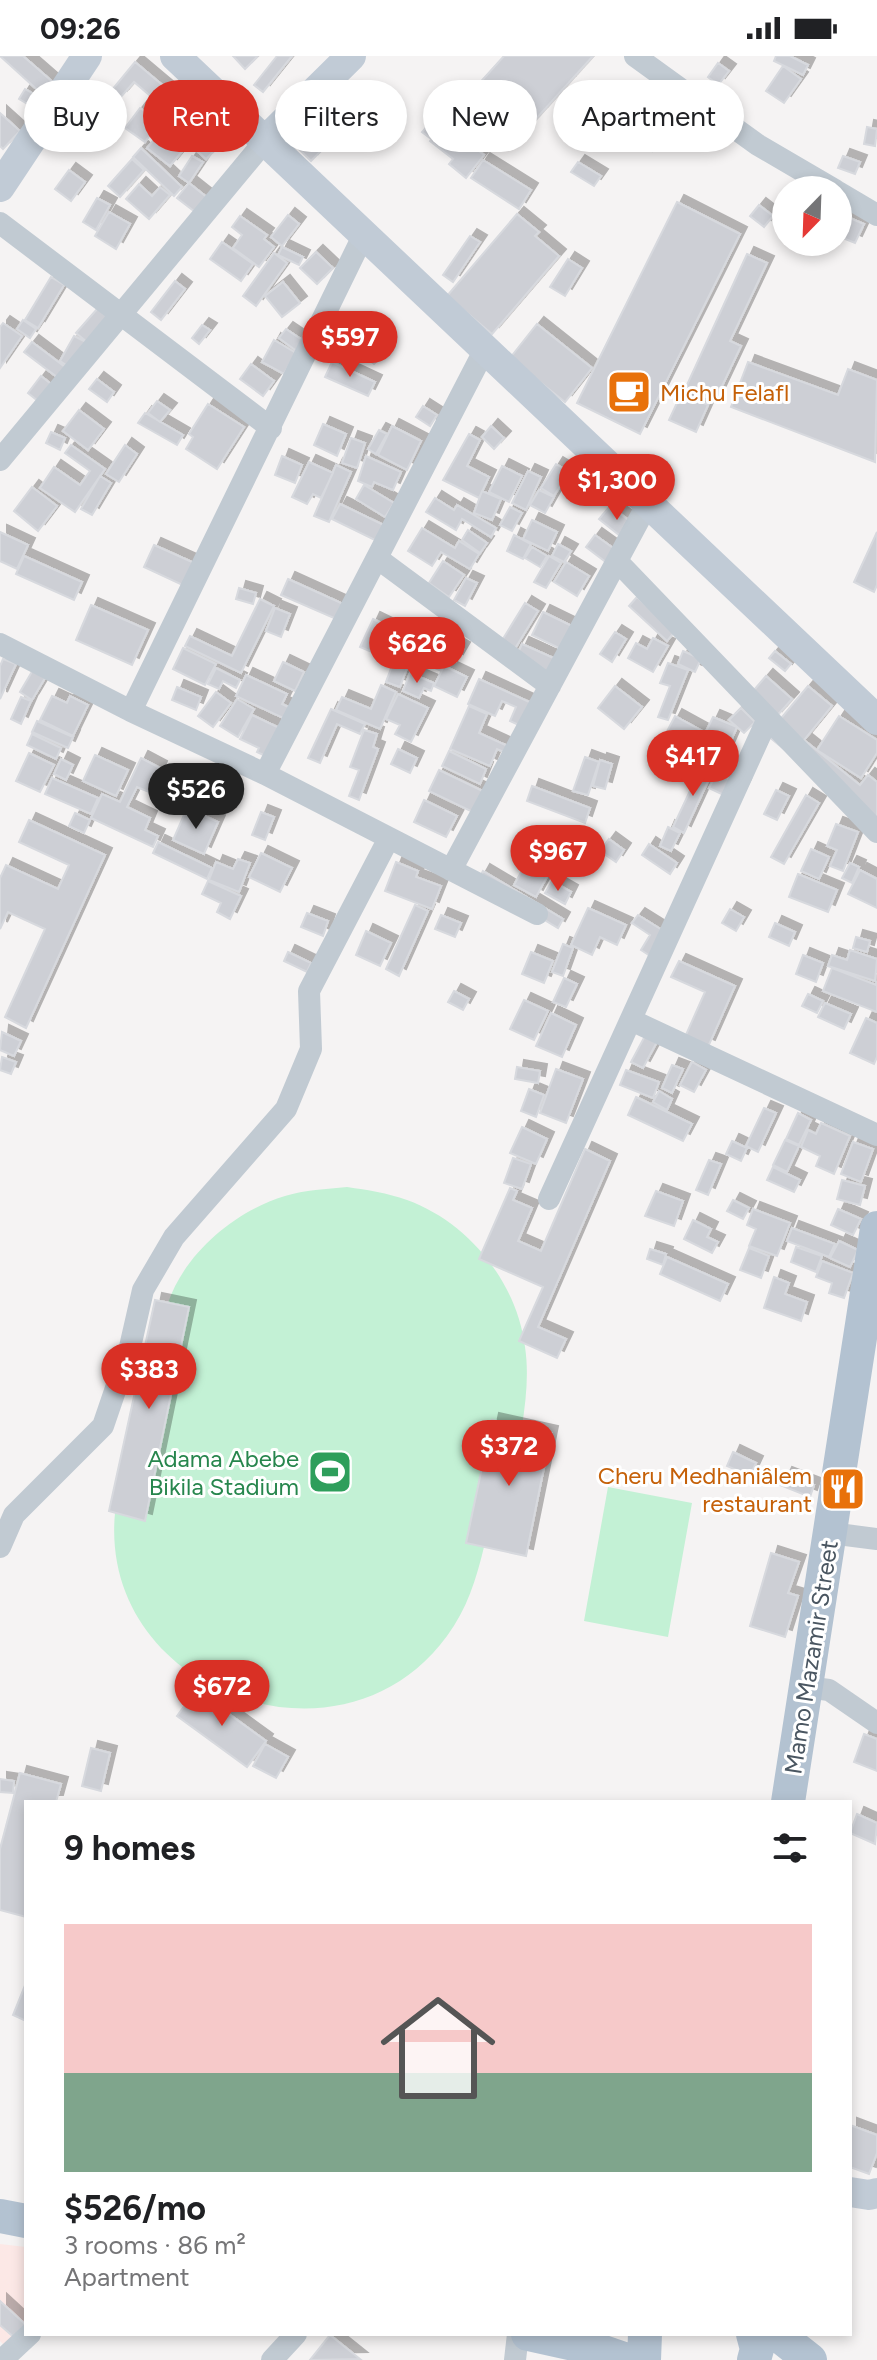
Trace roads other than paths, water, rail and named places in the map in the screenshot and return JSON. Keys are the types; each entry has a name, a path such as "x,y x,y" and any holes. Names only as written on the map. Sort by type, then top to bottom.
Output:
{"main road":[{"name":"Mamo Mazamir Street","path":"853,1536 877,1228"},
{"name":"Mamo Mazamir Street","path":"789,1800 853,1536 877,1383"},
{"name":"Mamo Mazamir Street","path":"810,1800 818,1688"},
{"path":"0,2216 24,2221"},
{"path":"0,2235 24,2240"},
{"path":"644,2360 645,2336"},
{"path":"538,2341 592,2348 627,2360"},
{"path":"760,2344 792,2360"},
{"path":"760,2344 810,2360"}],"street":[{"path":"0,187 87,56"},
{"path":"0,460 265,141 351,56"},
{"path":"635,56 758,145 811,176"},
{"path":"190,61 265,141 877,720"},
{"path":"852,200 877,215"},
{"path":"0,223 271,428"},
{"path":"131,711 364,234"},
{"path":"265,774 485,349"},
{"path":"451,870 648,503"},
{"path":"377,558 550,686"},
{"path":"617,561 877,832"},
{"path":"0,644 131,711 265,774 537,914"},
{"path":"549,1199 768,718"},
{"path":"0,1547 14,1515 103,1426 130,1347 143,1290 174,1237 286,1109 311,1049 309,991 389,838"},
{"path":"631,1020 877,1135"},
{"path":"818,1688 877,1723"},
{"path":"852,2192 877,2193"},
{"path":"1,2360 28,2336"},
{"path":"272,2360 294,2336"},
{"path":"515,2360 538,2341"}],"place":[{"name":"Michu Felafl","path":"629,392"},
{"name":"Adama Abebe Bikila Stadium","path":"330,1472"},
{"name":"Cheru Medhaniâlem restaurant","path":"843,1489"}]}
